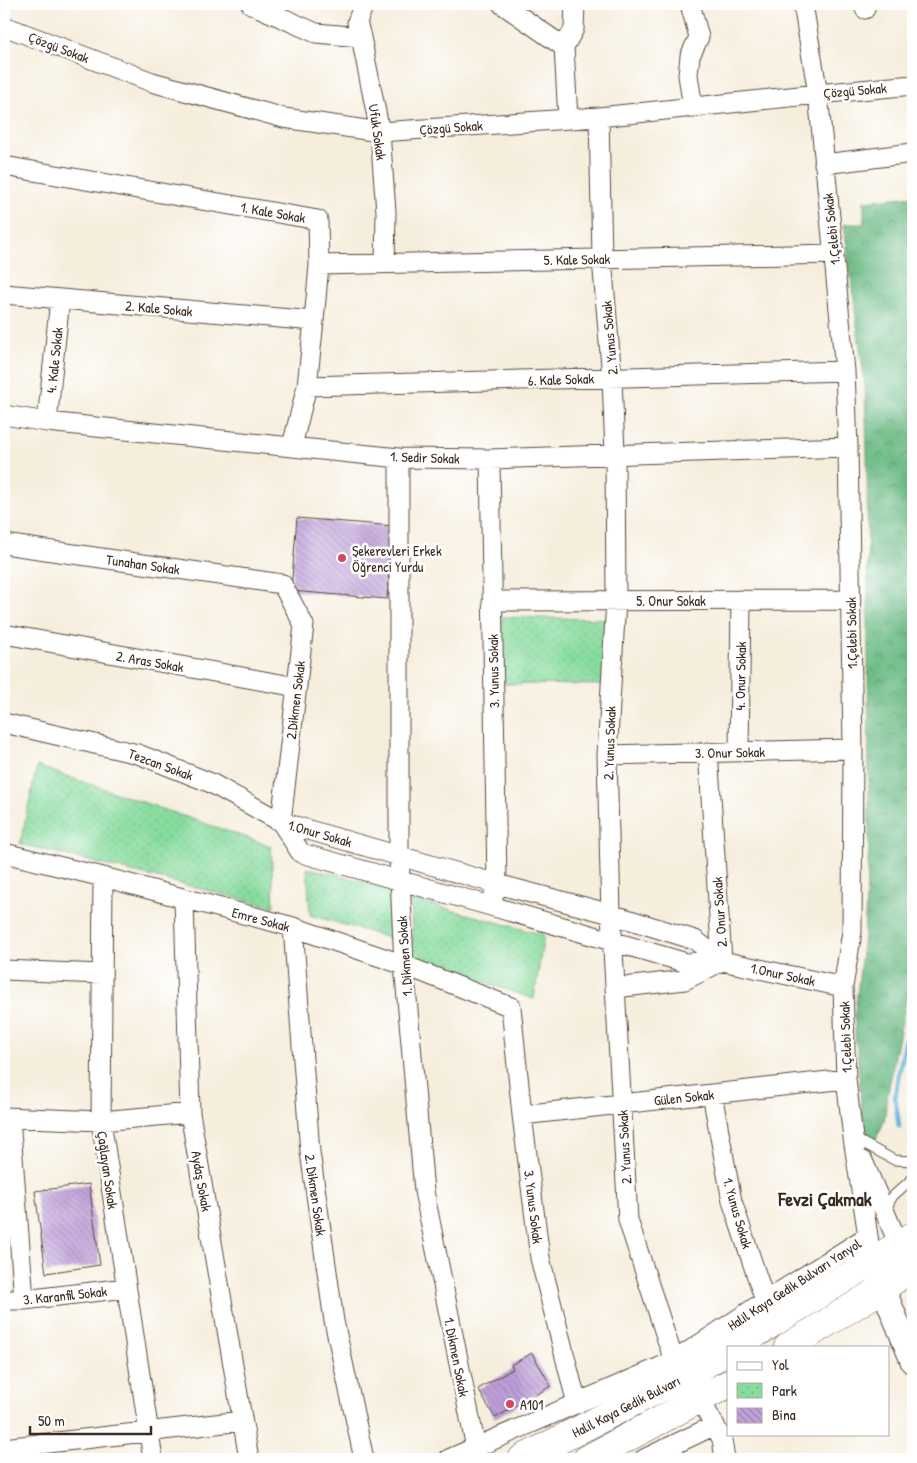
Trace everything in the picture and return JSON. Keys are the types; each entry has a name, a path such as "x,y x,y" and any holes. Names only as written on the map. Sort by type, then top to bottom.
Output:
{"highway":[{"path":"736,1346 872,1262 910,1260"},
{"path":"790,1346 883,1288 910,1260"},
{"name":"Halil Kaya Gedik Bulvarı","path":"522,1459 694,1371 727,1351"},
{"name":"Halil Kaya Gedik Bulvarı","path":"587,1459 727,1385"}],"street":[{"path":"251,4 316,33 361,37"},
{"name":"Ufuk Sokak","path":"364,4 357,22 380,132 386,212 385,263"},
{"path":"502,4 564,47"},
{"path":"568,119 564,47 574,29 575,4"},
{"path":"690,4 699,37 690,56 688,75 693,108"},
{"name":"1.Çelebi Sokak","path":"803,4 818,94 845,371 853,749 852,932 843,987 846,1080 872,1262"},
{"name":"Çözgü Sokak","path":"4,26 152,82 284,118 380,132 598,117 913,85"},
{"name":"2. Yunus Sokak","path":"598,117 602,259 612,378 615,454 616,600 607,755 611,914 628,1220 674,1361"},
{"path":"824,164 913,152"},
{"name":"1. Kale Sokak","path":"4,166 318,220 319,265 314,321 306,386 292,446"},
{"name":"5. Kale Sokak","path":"319,265 834,254"},
{"name":"2. Kale Sokak","path":"4,294 314,321"},
{"name":"4. Kale Sokak","path":"47,422 60,299"},
{"name":"6. Kale Sokak","path":"306,386 845,371"},
{"name":"1. Sedir Sokak","path":"4,415 47,422 399,458 490,459 848,447"},
{"name":"1. Dikmen Sokak","path":"399,458 399,881 404,965 424,1191 476,1448"},
{"name":"3. Yunus Sokak","path":"490,459 497,884 491,906"},
{"name":"Tunahan Sokak","path":"4,544 282,584"},
{"name":"2.Dikmen Sokak","path":"281,822 304,625 282,584"},
{"name":"5. Onur Sokak","path":"492,600 851,600"},
{"name":"4. Onur Sokak","path":"739,751 741,600"},
{"name":"2. Aras Sokak","path":"4,634 297,687"},
{"name":"Tezcan Sokak","path":"4,724 138,754 211,783 281,822"},
{"name":"3. Onur Sokak","path":"607,755 853,749"},
{"name":"2. Onur Sokak","path":"615,988 685,980 722,961 708,752"},
{"name":"1.Onur Sokak","path":"281,822 497,884 611,914 695,940 722,961"},
{"name":"1.Onur Sokak","path":"281,822 301,854 491,906 687,963 722,961 843,987"},
{"name":"Emre Sokak","path":"4,854 103,877 293,927 404,965 511,1007"},
{"name":"Çağlayan Sokak","path":"103,877 101,1121 152,1459"},
{"name":"Aydaş Sokak","path":"184,899 190,1113 249,1459"},
{"name":"2. Dikmen Sokak","path":"293,927 310,1152 334,1320 364,1459"},
{"path":"4,970 101,974"},
{"name":"3. Yunus Sokak","path":"511,1007 522,1116 540,1258 578,1404"},
{"name":"Gülen Sokak","path":"522,1116 846,1080"},
{"name":"1. Yunus Sokak","path":"712,1094 732,1201 765,1301"},
{"path":"24,1300 7,1117 101,1121 190,1113"},
{"path":"853,1138 884,1211 910,1260"},
{"name":"Halil Kaya Gedik Bulvarı Yanyol","path":"449,1459 674,1361 868,1236"},
{"path":"872,1262 913,1362"},
{"name":"3. Karanfil Sokak","path":"4,1300 24,1300 126,1288"},
{"path":"700,1399 722,1439 725,1459"},
{"path":"4,1448 242,1421"},
{"path":"644,1459 714,1425"}],"lane":[{"path":"853,1138 894,1160 913,1161"},
{"path":"884,1211 893,1196 913,1178"}],"green space":[{"path":"913,196 913,966 886,1102 885,1118 875,1140 865,1129 862,1115 857,1047 855,1042 855,1011 864,935 869,845 867,453 865,387 844,224 864,224 864,201"},
{"path":"502,617 605,619 604,685 501,684"},
{"path":"37,766 271,846 274,907 20,844"},
{"path":"307,868 389,887 393,939 310,915"},
{"path":"411,899 544,935 534,999 413,958"}],"building":[{"name":"Şekerevleri Erkek Öğrenci Yurdu","path":"297,518 393,526 387,599 291,591"},
{"path":"89,1184 100,1265 46,1273 35,1191"},
{"path":"532,1353 551,1386 495,1418 478,1389 513,1369 511,1365"}],"waterway":[{"path":"899,1126 895,1098 913,1007"}],"place":[{"name":"Şekerevleri Erkek Öğrenci Yurdu","path":"342,558"},
{"name":"A101","path":"510,1404"}],"district":[{"name":"Fevzi Çakmak","path":"825,1199"}]}
